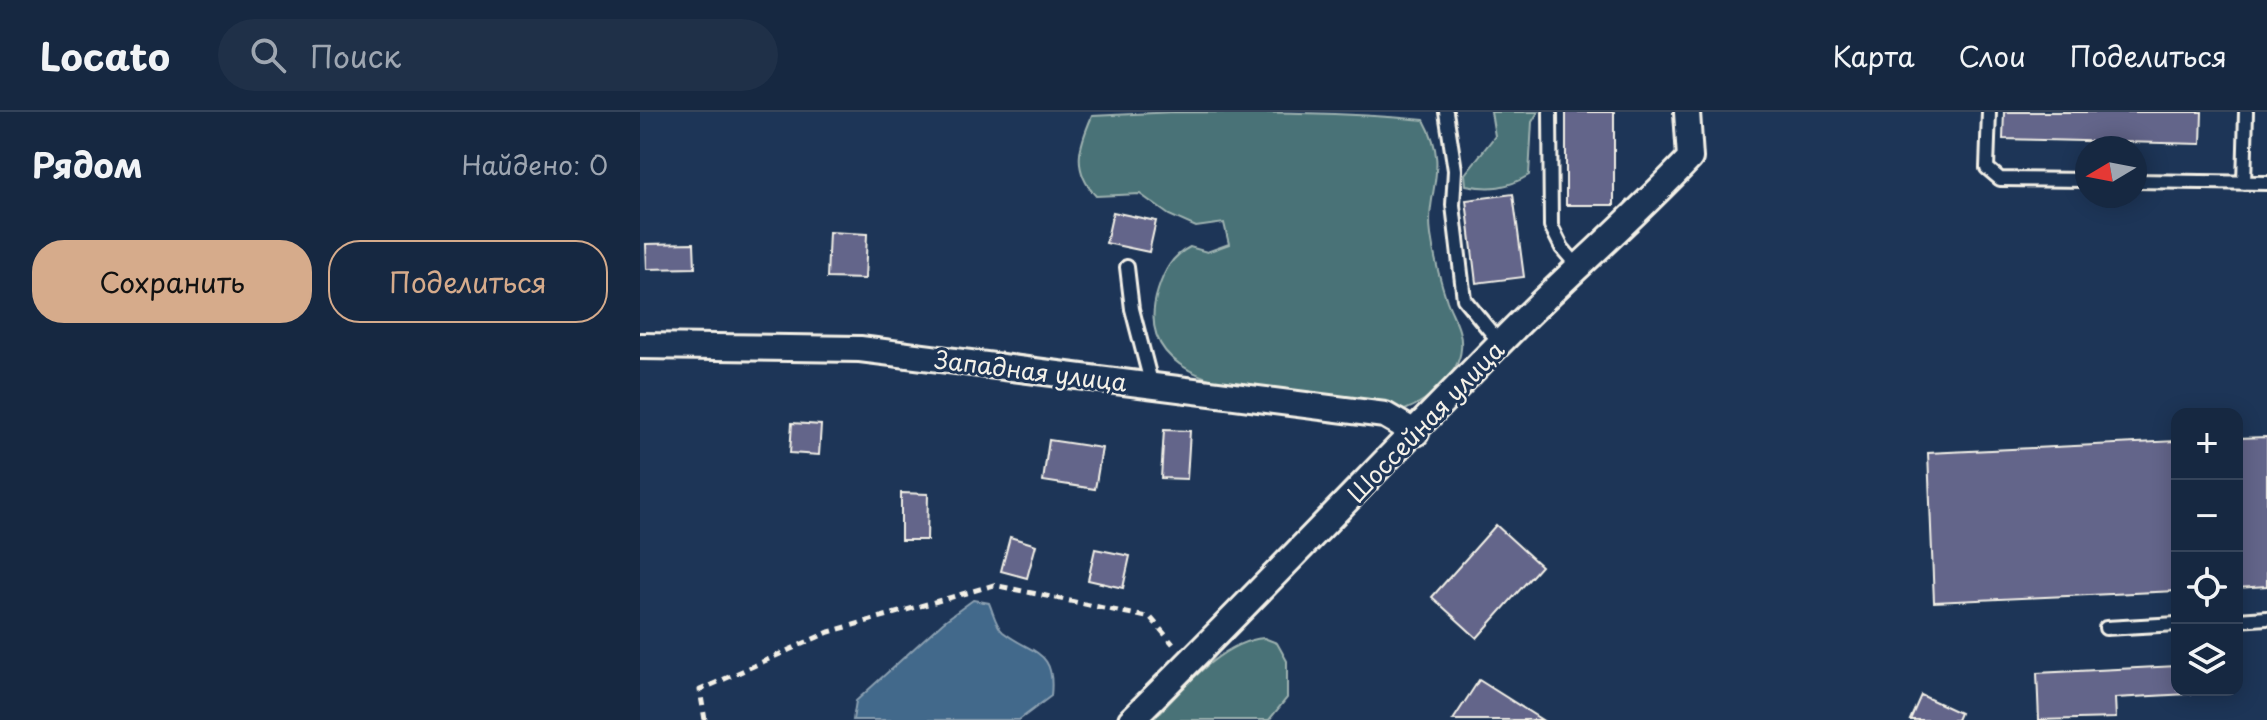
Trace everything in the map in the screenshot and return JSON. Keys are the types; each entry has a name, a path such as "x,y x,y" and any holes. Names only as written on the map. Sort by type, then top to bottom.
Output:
{"street":[{"name":"Шоссейная улица","path":"1131,720 1416,433 1500,343 1628,223 1690,158 1687,112"},
{"name":"Западная улица","path":"640,346 860,349 1385,415 1416,433"}],"lane":[{"path":"1446,112 1455,170 1453,205 1464,299 1500,343"},
{"path":"1550,112 1551,226 1562,248 1579,268"},
{"path":"1989,112 1987,168 2000,179 2075,180"},
{"path":"2244,183 2246,112"},
{"path":"2147,181 2267,183"},
{"path":"1127,267 1132,309 1152,386"},
{"path":"2243,620 2267,618"},
{"path":"2106,628 2171,624"}],"path":[{"path":"705,720 700,690 829,632 994,585 1151,618 1189,663"}],"green space":[{"path":"1175,112 1331,114 1424,120 1436,152 1430,219 1432,243 1461,342 1455,368 1441,386 1405,410 1242,388 1202,376 1171,357 1155,329 1160,283 1174,260 1190,247 1207,252 1229,244 1224,223 1196,227 1169,215 1140,194 1096,196 1083,176 1080,157 1092,116"},
{"path":"1491,112 1538,112 1532,122 1529,175 1499,187 1466,185 1465,174 1495,136"},
{"path":"1264,638 1277,643 1287,661 1287,698 1269,720 1153,720 1218,657 1248,641"}],"water":[{"path":"973,600 989,603 1003,632 1046,661 1052,681 1051,696 1019,720 853,720 856,701 943,622"}],"building":[{"path":"1566,112 1614,112 1614,205 1566,205"},
{"path":"2004,112 2202,112 2201,144 2147,143 2147,136 2075,136 2075,141 2003,139"},
{"path":"1513,194 1524,277 1476,283 1466,200"},
{"path":"1113,212 1156,221 1149,252 1106,243"},
{"path":"829,232 867,234 865,279 827,278"},
{"path":"694,243 695,268 647,269 646,244"},
{"path":"792,423 821,425 819,455 790,453"},
{"path":"1164,430 1190,431 1187,479 1161,478"},
{"path":"2267,437 2267,586 2243,588 2243,438"},
{"path":"1049,440 1102,448 1095,489 1043,481"},
{"path":"2171,441 2171,591 1934,602 1928,453"},
{"path":"901,493 928,494 927,540 901,540"},
{"path":"1496,525 1541,566 1477,638 1432,597"},
{"path":"1010,537 1036,545 1027,578 1001,571"},
{"path":"1095,549 1130,556 1123,588 1088,580"},
{"path":"2171,666 2171,695 2115,698 2116,718 2039,720 2037,673"},
{"path":"1479,680 1542,720 1453,720"},
{"path":"1921,695 1960,713 1957,720 1910,720"}]}
